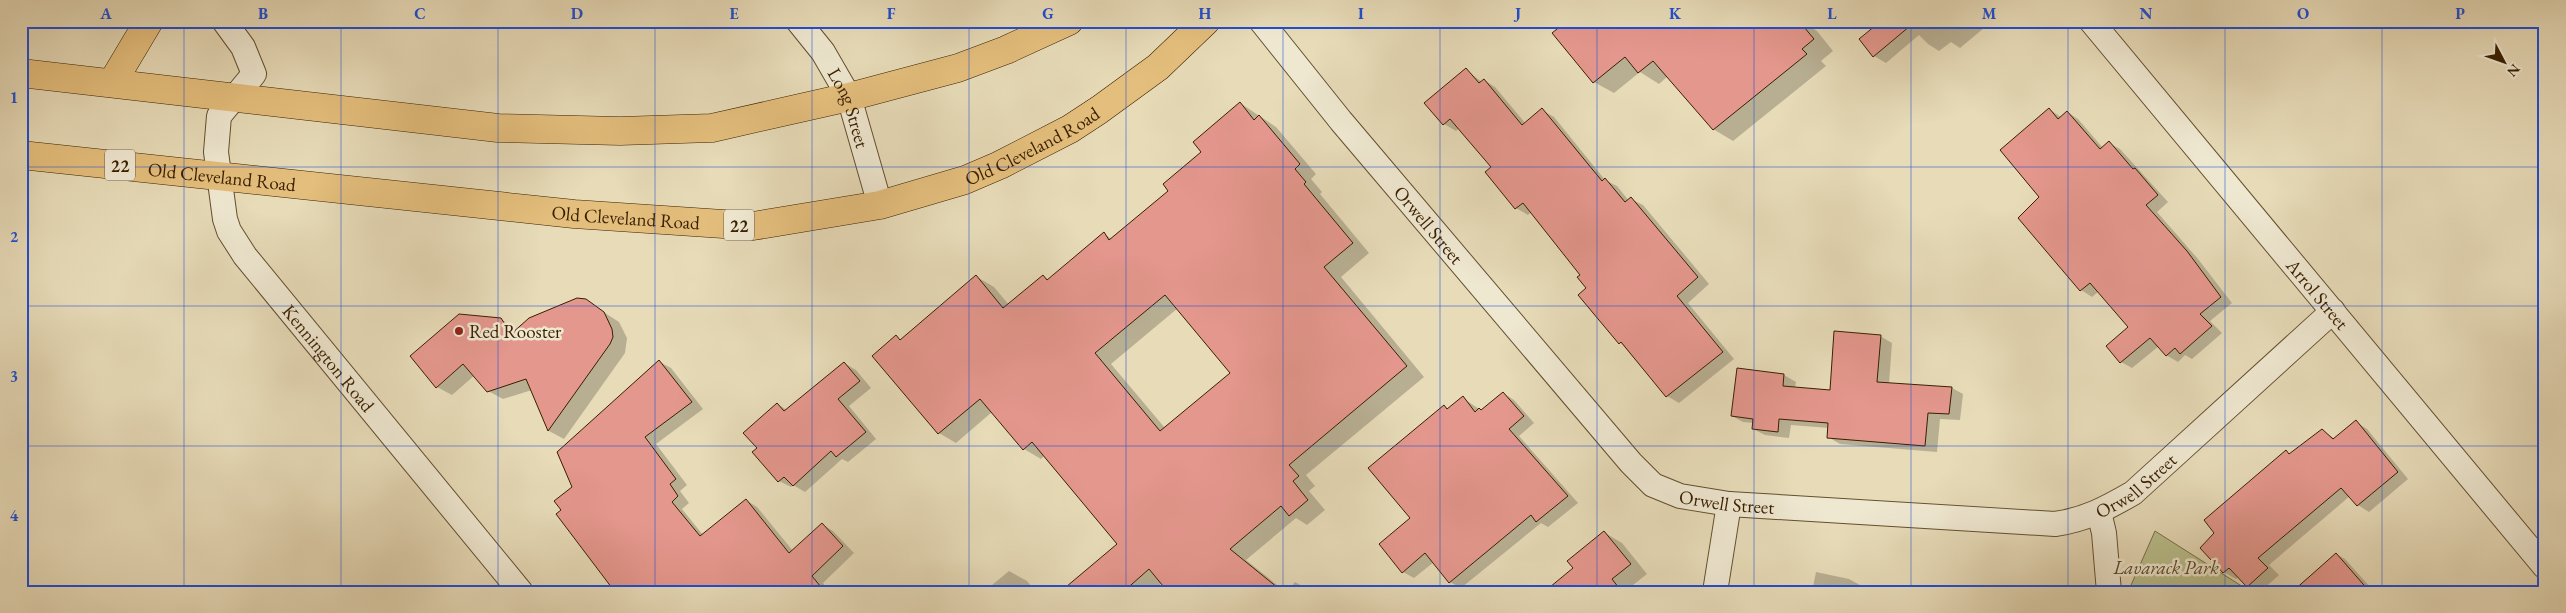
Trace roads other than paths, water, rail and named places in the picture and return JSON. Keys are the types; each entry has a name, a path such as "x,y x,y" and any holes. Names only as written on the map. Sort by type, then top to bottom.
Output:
{"highway":[{"path":"112,83 149,21"},
{"path":"21,73 236,96 498,128 620,131 712,128 849,97 958,68 1006,50 1069,21"},
{"name":"Old Cleveland Road","path":"21,155 574,214 753,226 880,205 965,180 1000,165 1070,129 1158,67 1206,21"}],"street":[{"name":"Kennington Road","path":"224,21 243,47 254,74 220,116 216,152 228,231 245,256 521,592"},
{"name":"Long Street","path":"798,21 824,52 849,97 880,205"},
{"name":"Orwell Street","path":"1261,21 1341,121 1631,463 1653,485 1680,496 1729,504 2056,524 2075,522 2099,512 2133,493 2333,311"},
{"name":"Arrol Street","path":"2091,21 2545,567"},
{"path":"1715,592 1729,504"},
{"path":"2099,512 2104,533 2109,592"}],"place":[{"name":"Red Rooster","path":"459,331"}],"park label":[{"name":"Lavarack Park","path":"2166,567"}]}
